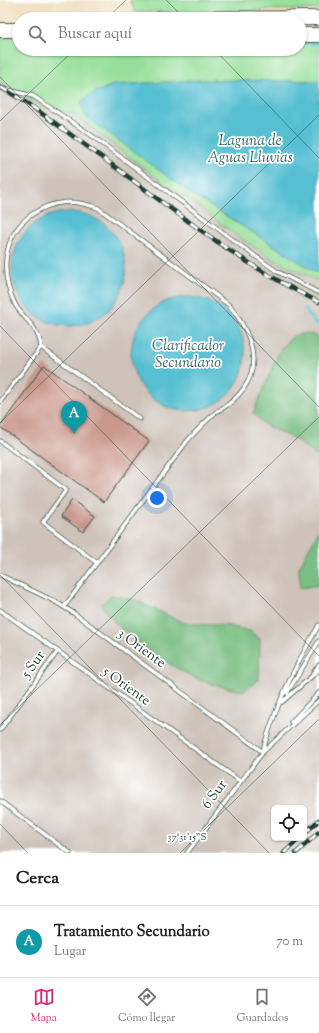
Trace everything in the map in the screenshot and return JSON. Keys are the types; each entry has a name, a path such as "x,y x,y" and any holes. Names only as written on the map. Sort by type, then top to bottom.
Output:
{"highway":[{"path":"307,18 319,18"},
{"path":"0,21 12,21"},
{"path":"0,30 12,30"},
{"path":"307,35 319,35"}],"lane":[{"path":"0,88 33,96 91,135 278,272 319,294"},
{"path":"64,607 188,440 201,425 231,402 242,391 251,375 253,357 249,336 241,320 229,305 98,208 84,203 63,202 44,206 25,220 10,238 4,262 7,291 17,308 36,328 41,347 140,418"},
{"path":"0,402 41,347"},
{"path":"0,441 66,490 43,522 97,563"},
{"name":"3 Oriente","path":"0,575 64,607 262,752"},
{"name":"5 Oriente","path":"0,610 240,781"},
{"path":"262,752 280,704 299,661 319,625"},
{"path":"280,704 319,641"},
{"name":"5 Sur","path":"0,730 58,652"},
{"path":"309,678 319,665"},
{"path":"280,704 319,670"},
{"path":"262,752 319,693"},
{"path":"285,729 319,700"},
{"name":"6 Sur","path":"187,853 262,752"},
{"path":"0,801 70,853"}],"shaded area":[{"path":"0,52 12,52 12,56 307,56 307,52 319,52 319,853 0,853"}],"green space":[{"path":"130,0 319,0 319,9 135,12"},
{"path":"0,37 12,37 12,56 307,56 307,40 319,40 319,81 202,80 113,85 86,116 193,195 319,274 319,281 274,260 237,236 193,202 166,185 73,114 41,105 0,82"},
{"path":"306,333 319,337 319,458 295,439 266,426 253,413 280,350 293,336"},
{"path":"319,530 319,585 300,588 299,567"},
{"path":"112,595 135,600 184,623 229,626 250,631 260,639 259,679 244,691 204,681 180,670 154,654 117,624 101,604"}],"water":[{"name":"Laguna de Aguas Lluvias","path":"202,80 319,81 319,274 193,195 85,116 81,102 93,93 113,85"},
{"path":"69,212 80,213 91,217 109,229 121,247 125,258 125,280 121,291 109,309 91,321 80,325 69,326 58,325 47,321 29,309 17,291 13,280 12,269 13,258 17,247 29,229 47,217 58,213"},
{"name":"Clarificador Secundario","path":"188,297 199,298 210,302 228,314 240,332 244,343 244,365 240,376 228,394 210,406 199,410 188,411 177,410 166,406 148,394 136,376 132,365 131,354 132,343 136,332 148,314 166,302 177,298"}],"building":[{"path":"44,365 149,441 104,502 0,427"},
{"path":"72,500 95,516 83,532 61,516"}],"waterway":[{"path":"307,43 319,43"},
{"path":"305,309 314,322 319,324"}],"railway":[{"path":"0,87 43,114 228,249 288,286 319,302"},
{"path":"307,831 319,820"},
{"path":"296,853 319,832"},
{"path":"284,853 297,841"}],"place":[{"name":"Tratamiento Secundario","path":"74,434"}]}
